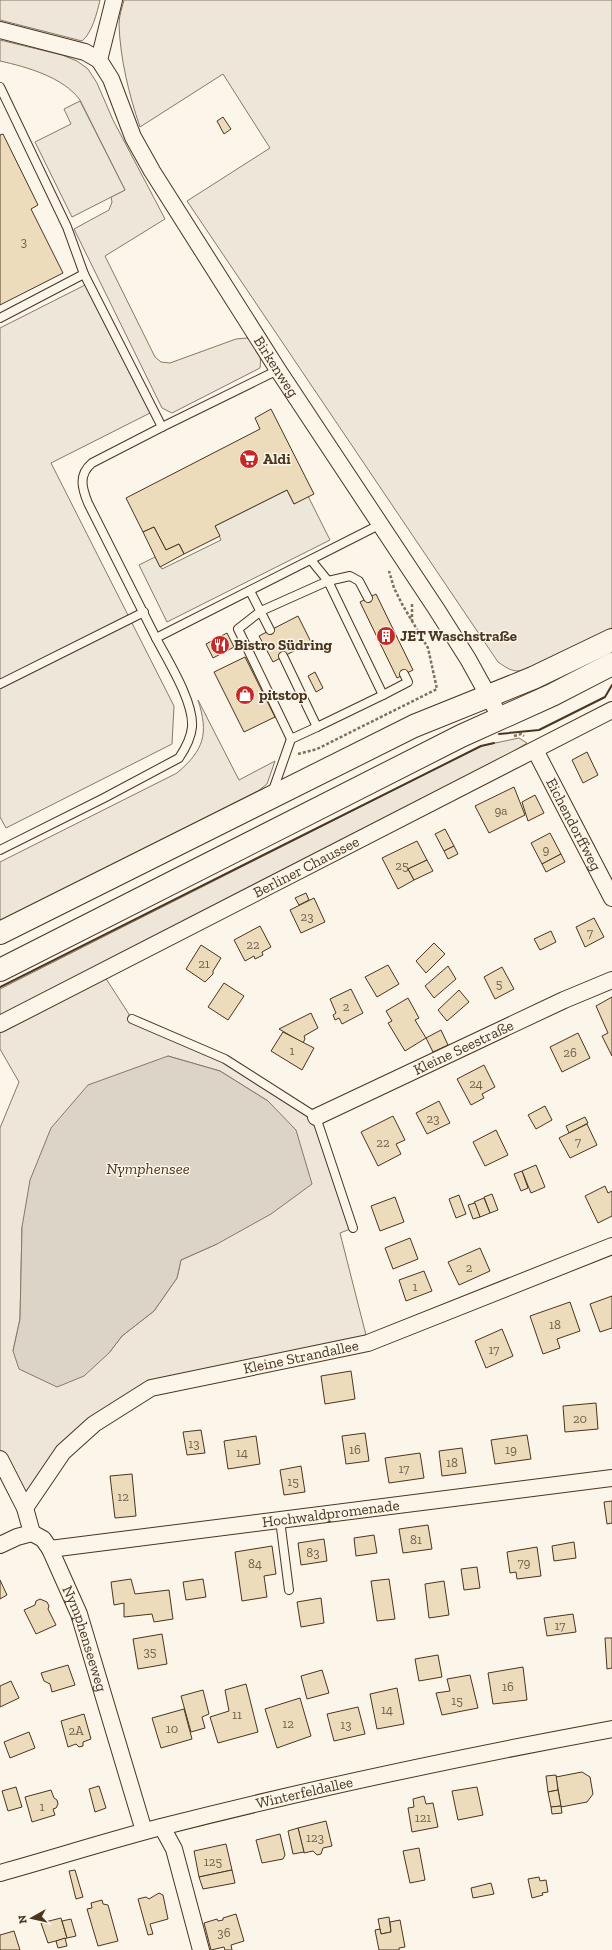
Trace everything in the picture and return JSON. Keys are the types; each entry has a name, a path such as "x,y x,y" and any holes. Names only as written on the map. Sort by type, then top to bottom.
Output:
{"main road":[{"path":"0,933 414,726 533,678 612,640"},
{"path":"0,970 500,717 552,695 612,664"}],"street":[{"path":"0,30 85,52 99,60 114,0"},
{"name":"Birkenweg","path":"99,60 111,79 133,136 152,171 278,370 381,524 464,653 500,717"},
{"name":"Berliner Chaussee","path":"0,1024 612,710"},
{"name":"Eichendorffweg","path":"535,750 612,898"},
{"name":"Kleine Seestraße","path":"316,1118 564,1000 612,980"},
{"name":"Kleine Strandallee","path":"25,1508 63,1452 94,1424 151,1388 368,1343 612,1246"},
{"path":"0,1459 25,1508 32,1533 17,1537 0,1545"},
{"name":"Hochwaldpromenade","path":"50,1549 612,1478"},
{"name":"Nymphenseeweg","path":"32,1533 43,1539 50,1549 79,1614 144,1831"},
{"name":"Winterfeldallee","path":"0,1873 144,1831 376,1776 480,1753 612,1729"},
{"path":"162,1827 174,1849 201,1950"}],"lane":[{"path":"0,87 67,227 84,274 162,427"},
{"path":"0,318 84,274"},
{"path":"0,850 104,798 179,758 186,747 192,727 191,708 83,492 82,480 85,470 92,463 278,370"},
{"path":"156,638 381,524"},
{"path":"311,560 328,581 383,695"},
{"path":"291,739 238,630 261,611 328,581 350,576 359,581 368,598"},
{"path":"250,591 270,630"},
{"path":"0,684 144,612"},
{"path":"283,656 317,727"},
{"path":"270,797 291,739 408,682 404,674"},
{"path":"132,1019 225,1059 316,1118 353,1228"},
{"path":"280,1520 289,1590"}],"path":[{"path":"317,749 437,689 430,664 428,648 394,588 389,568"}],"shaded area":[{"path":"0,0 100,0 96,17 89,33 82,41 0,20"},
{"path":"124,0 612,0 612,628 523,670 513,670 498,662 187,201 270,148 223,74 140,127 132,102 121,50 119,21"},
{"path":"0,40 62,55 77,61 88,69 97,83 113,120 165,219 105,256 155,357 161,362 170,363 236,339 247,338 254,345 260,355 260,368 172,413 162,408 74,229 109,210 112,202 111,197 125,190 80,100 64,85 44,74 22,66 0,61"},
{"path":"80,101 125,190 72,217 35,142 71,124 64,109"},
{"path":"87,284 152,412 51,463 174,706 172,744 6,828 0,817 0,328"},
{"path":"287,490 294,504 308,496 330,540 167,622 139,565 155,557 162,569 221,540 215,526"},
{"path":"198,700 239,780 275,761 267,784 258,791 0,921 0,862 177,773 193,757 202,741 203,723"},
{"path":"519,738 527,743 488,767 0,1015 0,989 481,746"},
{"path":"105,977 132,1019 225,1059 316,1117 353,1228 340,1233 367,1339 151,1383 91,1421 26,1503 0,1451 0,1128 19,1082 0,1049 0,1031","holes":["168,1056 220,1071 268,1101 217,1244 181,1260 177,1278 154,1311 122,1336 109,1353 13,1351 20,1319 22,1227"]}],"water":[{"name":"Nymphensee","path":"168,1056 220,1071 268,1101 296,1130 312,1184 271,1214 217,1244 181,1260 177,1278 154,1311 122,1336 109,1353 84,1376 57,1387 19,1369 13,1351 20,1319 22,1227 30,1180 51,1128 88,1085"}],"building":[{"path":"223,117 231,129 224,134 217,121"},
{"path":"3,134 38,205 31,209 63,273 0,305 0,135"},
{"name":"Aldi","path":"271,409 314,494 294,504 287,490 215,526 220,536 184,554 179,544 166,550 154,527 143,532 126,498 260,429 255,418"},
{"path":"154,527 166,550 179,544 184,554 160,567 143,532"},
{"name":"JET Waschstraße","path":"376,594 413,670 397,678 360,602"},
{"path":"298,616 311,642 273,662 259,636"},
{"name":"Bistro Südring","path":"227,633 234,647 213,658 206,644"},
{"name":"pitstop","path":"245,657 275,717 244,732 214,672"},
{"path":"315,672 323,688 316,692 308,676"},
{"path":"587,752 598,775 583,783 572,760"},
{"path":"514,787 525,815 489,833 475,806"},
{"path":"535,795 544,813 528,821 522,802"},
{"path":"445,829 454,846 444,851 435,834"},
{"path":"550,833 561,854 542,864 531,843"},
{"path":"417,841 427,860 408,869 414,880 398,889 382,858"},
{"path":"454,846 458,854 448,859 444,851"},
{"path":"561,854 565,862 546,872 542,864"},
{"path":"427,860 433,871 414,880 408,869"},
{"path":"306,893 309,900 299,905 295,898"},
{"path":"314,898 325,922 301,933 290,910"},
{"path":"594,918 604,937 585,947 576,927"},
{"path":"260,926 271,947 262,952 263,955 255,959 254,956 245,961 234,940"},
{"path":"551,931 556,942 540,950 534,939"},
{"path":"434,943 445,954 426,973 416,961"},
{"path":"201,945 221,958 213,971 213,974 205,982 186,969"},
{"path":"388,965 399,984 377,997 365,977"},
{"path":"448,966 456,979 434,998 425,986"},
{"path":"502,967 514,989 495,999 484,977"},
{"path":"224,983 244,996 228,1020 208,1007"},
{"path":"351,989 363,1013 342,1024 339,1018 335,1020 333,1015 336,1013 330,999"},
{"path":"459,990 469,1002 447,1021 438,1010"},
{"path":"612,997 612,1056 602,1036 608,1033 596,1006"},
{"path":"408,998 419,1018 415,1020 426,1038 405,1051 388,1023 392,1021 386,1011"},
{"path":"311,1013 318,1028 304,1036 305,1039 303,1043 279,1029"},
{"path":"441,1030 448,1045 433,1052 426,1038"},
{"path":"283,1032 314,1048 302,1070 271,1051"},
{"path":"578,1033 590,1058 562,1072 550,1047"},
{"path":"484,1065 495,1087 482,1094 484,1098 471,1105 457,1079"},
{"path":"439,1101 450,1123 427,1134 416,1113"},
{"path":"545,1106 552,1120 536,1129 528,1115"},
{"path":"393,1116 405,1140 396,1144 401,1154 378,1166 361,1132"},
{"path":"585,1117 588,1123 569,1133 566,1126"},
{"path":"587,1124 597,1145 570,1158 559,1138"},
{"path":"496,1130 508,1155 485,1166 473,1142"},
{"path":"536,1165 545,1187 531,1193 522,1171"},
{"path":"522,1171 528,1188 521,1191 514,1174"},
{"path":"605,1186 608,1193 612,1191 612,1216 598,1223 585,1196"},
{"path":"492,1194 498,1210 490,1213 484,1197"},
{"path":"459,1195 466,1214 456,1218 449,1199"},
{"path":"395,1197 404,1222 380,1231 371,1206"},
{"path":"484,1198 490,1213 480,1217 474,1202"},
{"path":"475,1203 480,1217 473,1219 468,1205"},
{"path":"410,1238 418,1259 393,1269 385,1248"},
{"path":"480,1248 490,1271 459,1285 448,1262"},
{"path":"424,1271 432,1291 406,1301 399,1280"},
{"path":"612,1296 612,1328 600,1332 590,1304"},
{"path":"570,1302 580,1331 557,1339 560,1348 543,1354 530,1316"},
{"path":"502,1329 513,1356 486,1368 475,1341"},
{"path":"351,1371 355,1399 325,1404 321,1376"},
{"path":"596,1403 598,1429 565,1432 563,1406"},
{"path":"201,1430 205,1453 187,1455 183,1432"},
{"path":"365,1433 369,1461 346,1464 342,1436"},
{"path":"527,1435 531,1459 495,1464 491,1440"},
{"path":"256,1436 260,1464 228,1469 224,1441"},
{"path":"462,1448 466,1473 442,1476 439,1451"},
{"path":"420,1453 424,1478 389,1483 385,1458"},
{"path":"301,1466 305,1492 284,1495 280,1470"},
{"path":"132,1474 136,1516 115,1518 110,1476"},
{"path":"612,1501 612,1523 607,1524 604,1502"},
{"path":"428,1525 432,1549 403,1553 399,1529"},
{"path":"374,1535 377,1553 356,1556 354,1538"},
{"path":"324,1539 327,1561 301,1565 298,1543"},
{"path":"574,1542 576,1558 554,1561 552,1546"},
{"path":"272,1546 276,1574 264,1576 267,1597 242,1601 235,1552"},
{"path":"537,1547 541,1576 517,1579 516,1572 510,1573 507,1552"},
{"path":"477,1567 480,1588 464,1590 461,1569"},
{"path":"131,1579 135,1594 169,1590 173,1619 154,1622 152,1614 124,1617 124,1603 114,1605 111,1582"},
{"path":"203,1579 206,1597 186,1600 183,1582"},
{"path":"389,1579 395,1619 377,1621 371,1581"},
{"path":"0,1580 7,1595 0,1599"},
{"path":"444,1581 449,1615 429,1618 425,1584"},
{"path":"321,1598 324,1623 301,1627 297,1602"},
{"path":"40,1599 47,1602 49,1606 48,1609 56,1625 36,1634 24,1610 35,1605 36,1601"},
{"path":"573,1614 576,1632 547,1636 544,1618"},
{"path":"162,1634 167,1664 138,1669 133,1639"},
{"path":"605,1638 612,1638 612,1668 607,1669"},
{"path":"438,1655 442,1677 419,1681 415,1659"},
{"path":"68,1665 75,1685 52,1692 50,1684 44,1681 41,1673"},
{"path":"523,1667 527,1700 493,1704 488,1673"},
{"path":"322,1670 329,1693 307,1699 301,1676"},
{"path":"470,1675 478,1708 442,1715 436,1693 450,1691 447,1679"},
{"path":"11,1681 19,1698 0,1707 0,1686"},
{"path":"246,1684 258,1732 218,1743 210,1717 229,1711 225,1690"},
{"path":"397,1688 404,1724 377,1729 370,1694"},
{"path":"203,1690 209,1714 202,1717 205,1728 191,1732 181,1696"},
{"path":"300,1698 311,1736 277,1748 265,1709"},
{"path":"358,1707 365,1734 334,1741 327,1714"},
{"path":"184,1709 192,1739 161,1748 152,1718"},
{"path":"84,1714 91,1739 83,1742 83,1746 79,1747 76,1744 68,1747 61,1721"},
{"path":"29,1732 35,1748 10,1758 4,1742"},
{"path":"582,1772 590,1777 593,1794 587,1802 561,1807 556,1777"},
{"path":"556,1775 558,1790 548,1792 546,1776"},
{"path":"99,1786 106,1808 95,1812 89,1789"},
{"path":"16,1787 22,1807 8,1811 2,1791"},
{"path":"477,1787 483,1815 458,1820 452,1791"},
{"path":"51,1790 58,1804 56,1808 53,1809 55,1815 32,1822 25,1797"},
{"path":"558,1790 561,1806 551,1807 548,1792"},
{"path":"424,1796 426,1804 433,1803 438,1827 412,1832 408,1808 414,1807 413,1799"},
{"path":"561,1806 562,1813 552,1814 551,1807"},
{"path":"326,1821 332,1846 323,1848 321,1854 317,1855 313,1851 304,1853 298,1828"},
{"path":"298,1828 304,1852 293,1854 288,1831"},
{"path":"280,1834 285,1855 283,1859 262,1863 256,1840"},
{"path":"226,1844 232,1870 199,1877 194,1851"},
{"path":"419,1848 425,1880 410,1883 403,1851"},
{"path":"75,1870 83,1897 76,1899 69,1871"},
{"path":"232,1870 235,1883 203,1889 199,1877"},
{"path":"539,1877 540,1881 546,1880 548,1892 532,1898 528,1879"},
{"path":"491,1883 494,1894 473,1898 471,1888"},
{"path":"159,1893 163,1895 168,1919 150,1924 153,1934 148,1935 138,1899 146,1897 149,1899"},
{"path":"102,1900 103,1904 108,1905 118,1941 98,1946 87,1909 92,1908 91,1903"},
{"path":"236,1914 244,1941 231,1945 232,1950 225,1950 224,1947 211,1950 204,1923 217,1919 218,1921 223,1920 223,1918"},
{"path":"389,1917 391,1932 381,1934 378,1919"},
{"path":"61,1918 67,1938 48,1943 41,1923"},
{"path":"71,1919 76,1936 67,1938 62,1921"},
{"path":"400,1920 405,1947 399,1948 399,1950 379,1950 375,1930 380,1929 381,1934 391,1932 390,1922"},
{"path":"14,1931 20,1950 0,1950 0,1935"},
{"path":"65,1938 67,1946 58,1948 56,1941"}],"wall":[{"path":"499,734 539,730 605,697 612,685"},
{"path":"0,987 481,746 494,743"}],"place":[{"name":"Aldi","path":"249,459"},
{"name":"JET Waschstraße","path":"386,636"},
{"name":"Bistro Südring","path":"220,645"},
{"name":"pitstop","path":"245,695"}]}
